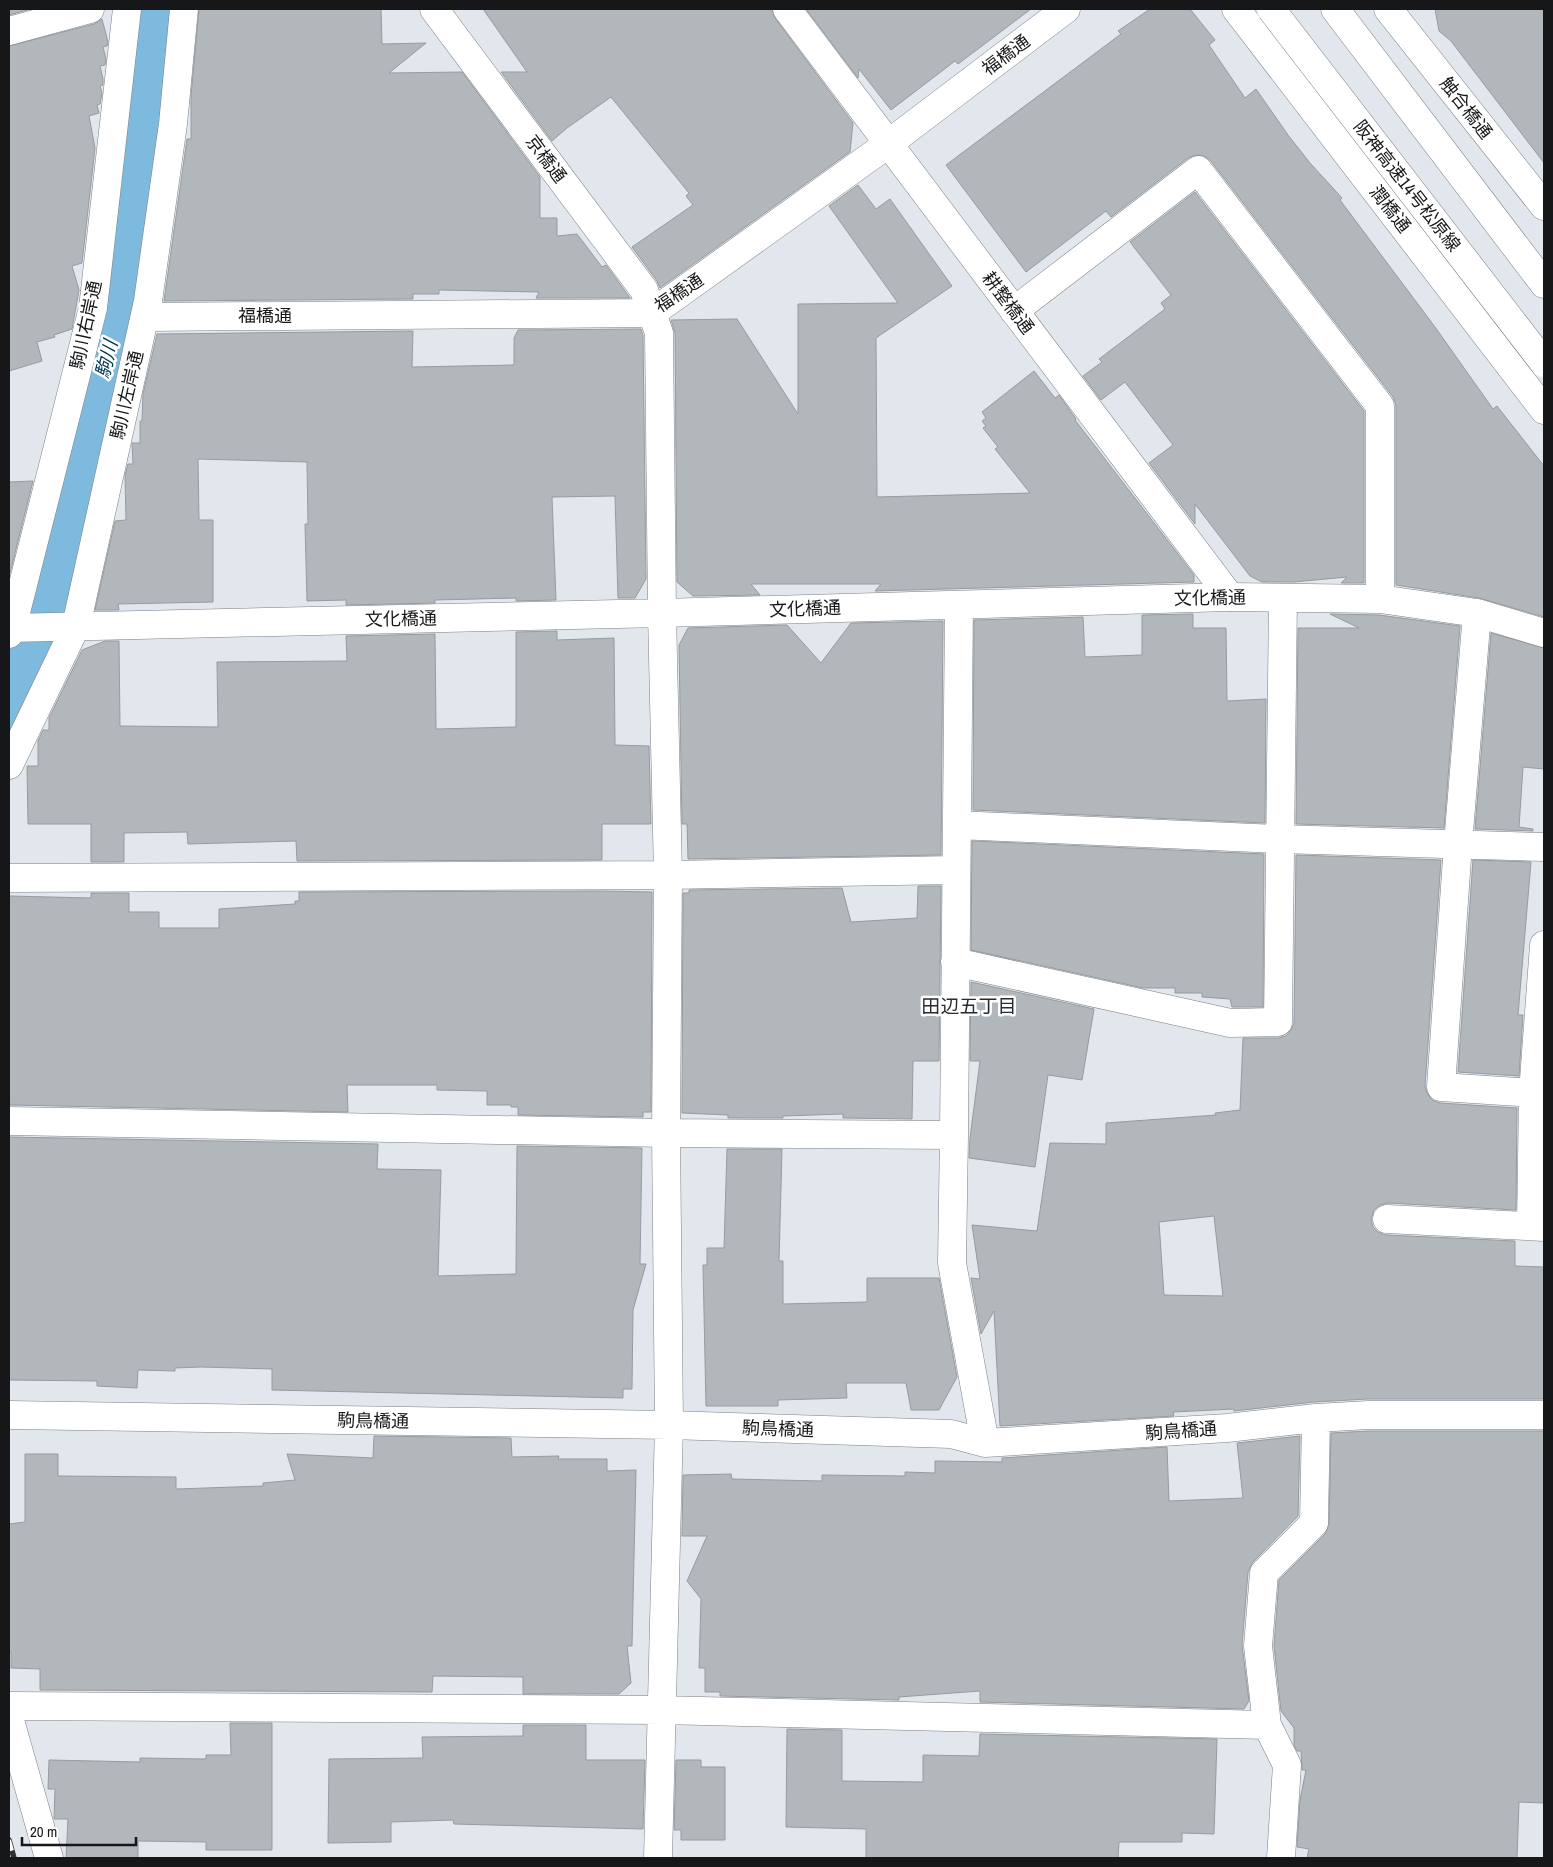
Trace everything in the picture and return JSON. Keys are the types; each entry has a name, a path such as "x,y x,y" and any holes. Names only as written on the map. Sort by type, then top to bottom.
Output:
{"main road":[{"path":"9,31 90,9"},
{"name":"駒川右岸通","path":"11,626 93,308 127,9"},
{"name":"駒川左岸通","path":"9,765 69,626 144,317 173,124 184,9"},
{"name":"京橋通","path":"434,9 644,290 659,333 662,614 668,875 666,1133 669,1425 658,1858"},
{"name":"耕整橋通","path":"787,9 1230,597"},
{"name":"福橋通","path":"144,317 652,313 888,144 1066,9"},
{"name":"潤橋通","path":"1236,9 1544,410"},
{"name":"阪神高速14号松原線","path":"1270,9 1544,362"},
{"path":"1335,9 1544,284"},
{"name":"触合橋通","path":"1388,9 1544,206"},
{"path":"1014,311 1198,170 1380,406 1380,599"},
{"name":"文化橋通","path":"11,626 662,614 1230,597 1380,599 1477,612 1544,633"},
{"path":"955,962 1230,1023 1278,1022 1283,598"},
{"path":"959,605 952,1263 985,1443"},
{"path":"1477,612 1441,1087 1533,1093"},
{"path":"957,825 1280,839 1544,847"},
{"path":"9,878 668,875 956,870"},
{"path":"1387,1220 1538,1227 1533,1093 1544,946"},
{"path":"9,1121 666,1133 954,1135"},
{"name":"駒鳥橋通","path":"9,1415 669,1425 951,1434 985,1443 1227,1428 1316,1418 1369,1415 1544,1415"},
{"path":"1281,1858 1287,1765 1267,1725 1258,1646 1264,1573 1314,1523 1316,1418"},
{"path":"9,1706 661,1710 1267,1725"},
{"path":"9,1717 49,1858"}],"building":[{"path":"9,9 31,9 9,15"},
{"path":"199,9 381,9 382,44 426,43 389,73 462,72 540,177 540,218 557,218 557,236 577,234 602,267 606,265 630,298 536,298 539,292 439,290 439,294 413,294 413,299 164,301 187,139 191,139 191,96"},
{"path":"483,9 772,9 775,18 853,123 850,152 660,288 632,247 693,205 686,196 689,193 611,97 552,141 501,72 527,72"},
{"path":"806,9 1031,9 958,64 955,61 891,110 859,69 858,78"},
{"path":"1150,9 1190,9 1215,40 1209,45 1245,98 1256,89 1310,163 1342,198 1340,200 1435,327 1493,409 1497,406 1544,466 1544,617 1479,598 1396,585 1396,406 1393,397 1210,160 1204,156 1196,155 1188,158 1111,217 1106,211 1026,272 946,165 1121,34 1118,31"},
{"path":"1435,9 1544,9 1544,163 1451,41 1439,31"},
{"path":"102,19 108,42 107,46 103,47 106,59 105,65 100,66 103,85 100,86 102,93 100,104 97,105 99,113 89,116 95,148 82,263 72,266 79,290 72,329 54,335 55,337 37,342 42,361 9,371 9,46 94,24"},
{"path":"858,185 876,209 890,199 952,286 876,338 877,497 1030,493 995,449 998,447 983,428 986,426 982,421 986,418 982,412 1034,371 1055,398 1059,395 1075,420 1194,575 1194,582 875,591 881,584 751,584 760,595 693,596 677,582 675,333 671,320 737,319 798,414 798,304 898,303 829,206"},
{"path":"1195,192 1364,411 1364,583 1341,583 1347,577 1294,582 1262,582 1250,576 1195,504 1195,524 1149,463 1173,445 1125,382 1101,400 1083,376 1102,362 1099,359 1165,309 1161,303 1171,295 1130,242"},
{"path":"641,329 643,336 646,579 635,598 618,598 615,496 552,497 556,600 516,601 516,598 435,600 435,603 346,605 346,600 307,601 305,524 308,524 307,462 198,459 199,520 213,520 213,602 118,604 119,610 95,610 115,521 126,520 125,475 128,464 133,464 132,443 140,443 143,394 157,334 413,331 412,367 514,365 514,338 518,330"},
{"path":"33,481 9,577 9,482"},
{"path":"1193,614 1193,628 1226,628 1227,701 1266,699 1265,823 973,810 974,620 1083,617 1085,657 1142,655 1142,615"},
{"path":"1330,614 1379,615 1460,626 1444,828 1296,824 1298,628 1359,628"},
{"path":"943,621 941,855 688,859 687,824 682,824 679,645 688,628 787,625 821,663 851,623"},
{"path":"557,631 557,640 614,638 615,745 649,746 651,824 602,824 602,860 297,861 296,841 188,844 187,832 124,833 124,862 91,862 91,824 28,824 27,766 38,766 38,741 43,730 49,730 49,718 82,650 105,641 119,641 120,726 218,727 217,662 347,661 346,636 435,634 436,729 516,727 516,632"},
{"path":"1491,633 1544,648 1544,769 1523,767 1519,827 1533,829 1533,831 1475,829"},
{"path":"972,841 1264,854 1263,1007 1232,1007 1230,999 1202,997 1202,993 1175,993 1175,988 1143,988 971,950"},
{"path":"1296,855 1441,860 1425,1086 1432,1100 1440,1103 1517,1108 1516,1210 1388,1203 1380,1205 1374,1210 1371,1219 1373,1227 1378,1232 1386,1235 1515,1241 1515,1266 1544,1267 1544,1399 1368,1399 1314,1402 1234,1411 1234,1409 1173,1412 1174,1416 1000,1426 994,1311 981,1334 971,1278 980,1279 972,1225 1037,1231 1050,1143 1106,1144 1106,1123 1216,1115 1215,1113 1240,1110 1243,1038 1278,1038 1286,1036 1294,1023","holes":["1214,1216 1223,1296 1164,1295 1159,1222"]},
{"path":"1473,860 1531,862 1518,1015 1523,1015 1519,1076 1458,1072"},
{"path":"918,886 941,886 939,1061 913,1061 912,1119 843,1118 843,1114 783,1116 783,1118 728,1118 728,1115 682,1113 683,893 689,893 689,890 842,888 851,922 917,918"},
{"path":"299,892 652,892 651,1112 643,1112 643,1117 518,1115 518,1107 511,1107 511,1105 487,1105 487,1091 437,1090 437,1085 347,1085 348,1112 10,1105 9,1103 9,896 91,898 91,893 129,893 129,912 159,912 159,928 219,928 219,909 295,904 295,901 299,901"},
{"path":"971,982 1094,1009 1082,1080 1048,1075 1035,1167 969,1158 980,1061 970,1061"},
{"path":"9,1137 378,1144 377,1169 441,1170 438,1276 516,1274 517,1146 642,1148 640,1264 646,1264 633,1310 632,1389 623,1389 623,1398 272,1390 272,1369 201,1367 175,1368 175,1371 138,1370 137,1388 97,1386 97,1381 9,1380"},
{"path":"727,1149 782,1149 779,1261 783,1261 783,1304 867,1302 867,1278 939,1278 957,1377 939,1410 911,1410 906,1383 846,1383 847,1398 778,1400 778,1406 706,1406 703,1265 707,1265 707,1248 724,1248"},
{"path":"1369,1431 1544,1431 1544,1803 1519,1802 1517,1858 1307,1858 1309,1849 1297,1847 1300,1800 1306,1770 1302,1770 1301,1751 1297,1751 1294,1745 1294,1728 1281,1711 1274,1646 1279,1580 1325,1534 1329,1524 1331,1433"},
{"path":"374,1436 511,1438 512,1457 559,1456 558,1459 607,1459 607,1471 636,1470 632,1646 627,1646 631,1683 619,1694 523,1694 523,1677 433,1676 432,1692 40,1690 40,1669 11,1668 11,1652 9,1652 9,1524 25,1522 25,1454 58,1454 58,1476 176,1477 176,1489 263,1486 263,1483 295,1480 287,1454 373,1458"},
{"path":"1300,1436 1298,1516 1253,1562 1248,1572 1242,1645 1249,1701 1244,1709 980,1702 980,1691 899,1697 899,1700 720,1696 720,1692 705,1692 705,1668 699,1668 701,1599 687,1581 707,1536 682,1536 683,1475 731,1474 732,1479 822,1481 822,1475 905,1476 905,1472 935,1473 935,1461 1002,1462 1002,1458 1167,1447 1169,1501 1243,1498 1237,1443"},
{"path":"230,1723 272,1723 272,1850 206,1850 206,1842 138,1841 138,1858 66,1858 68,1819 54,1819 55,1789 48,1789 49,1760 140,1762 140,1758 206,1759 206,1755 231,1755"},
{"path":"523,1725 586,1725 586,1760 645,1760 643,1829 454,1824 453,1820 391,1822 391,1842 328,1843 329,1759 423,1758 422,1737 523,1736"},
{"path":"787,1729 842,1730 842,1781 923,1782 923,1755 979,1756 980,1734 1217,1739 1214,1834 1182,1833 1182,1842 1119,1842 1118,1858 866,1858 866,1829 786,1827"},
{"path":"676,1760 701,1760 701,1767 725,1767 725,1840 681,1840 681,1830 674,1830"}],"waterway":[{"name":"駒川","path":"9,698 24,666 49,586 120,304 155,9"}],"railway":[{"path":"9,1840 14,1858"}],"district":[{"name":"田辺五丁目","path":"969,1006"}]}
